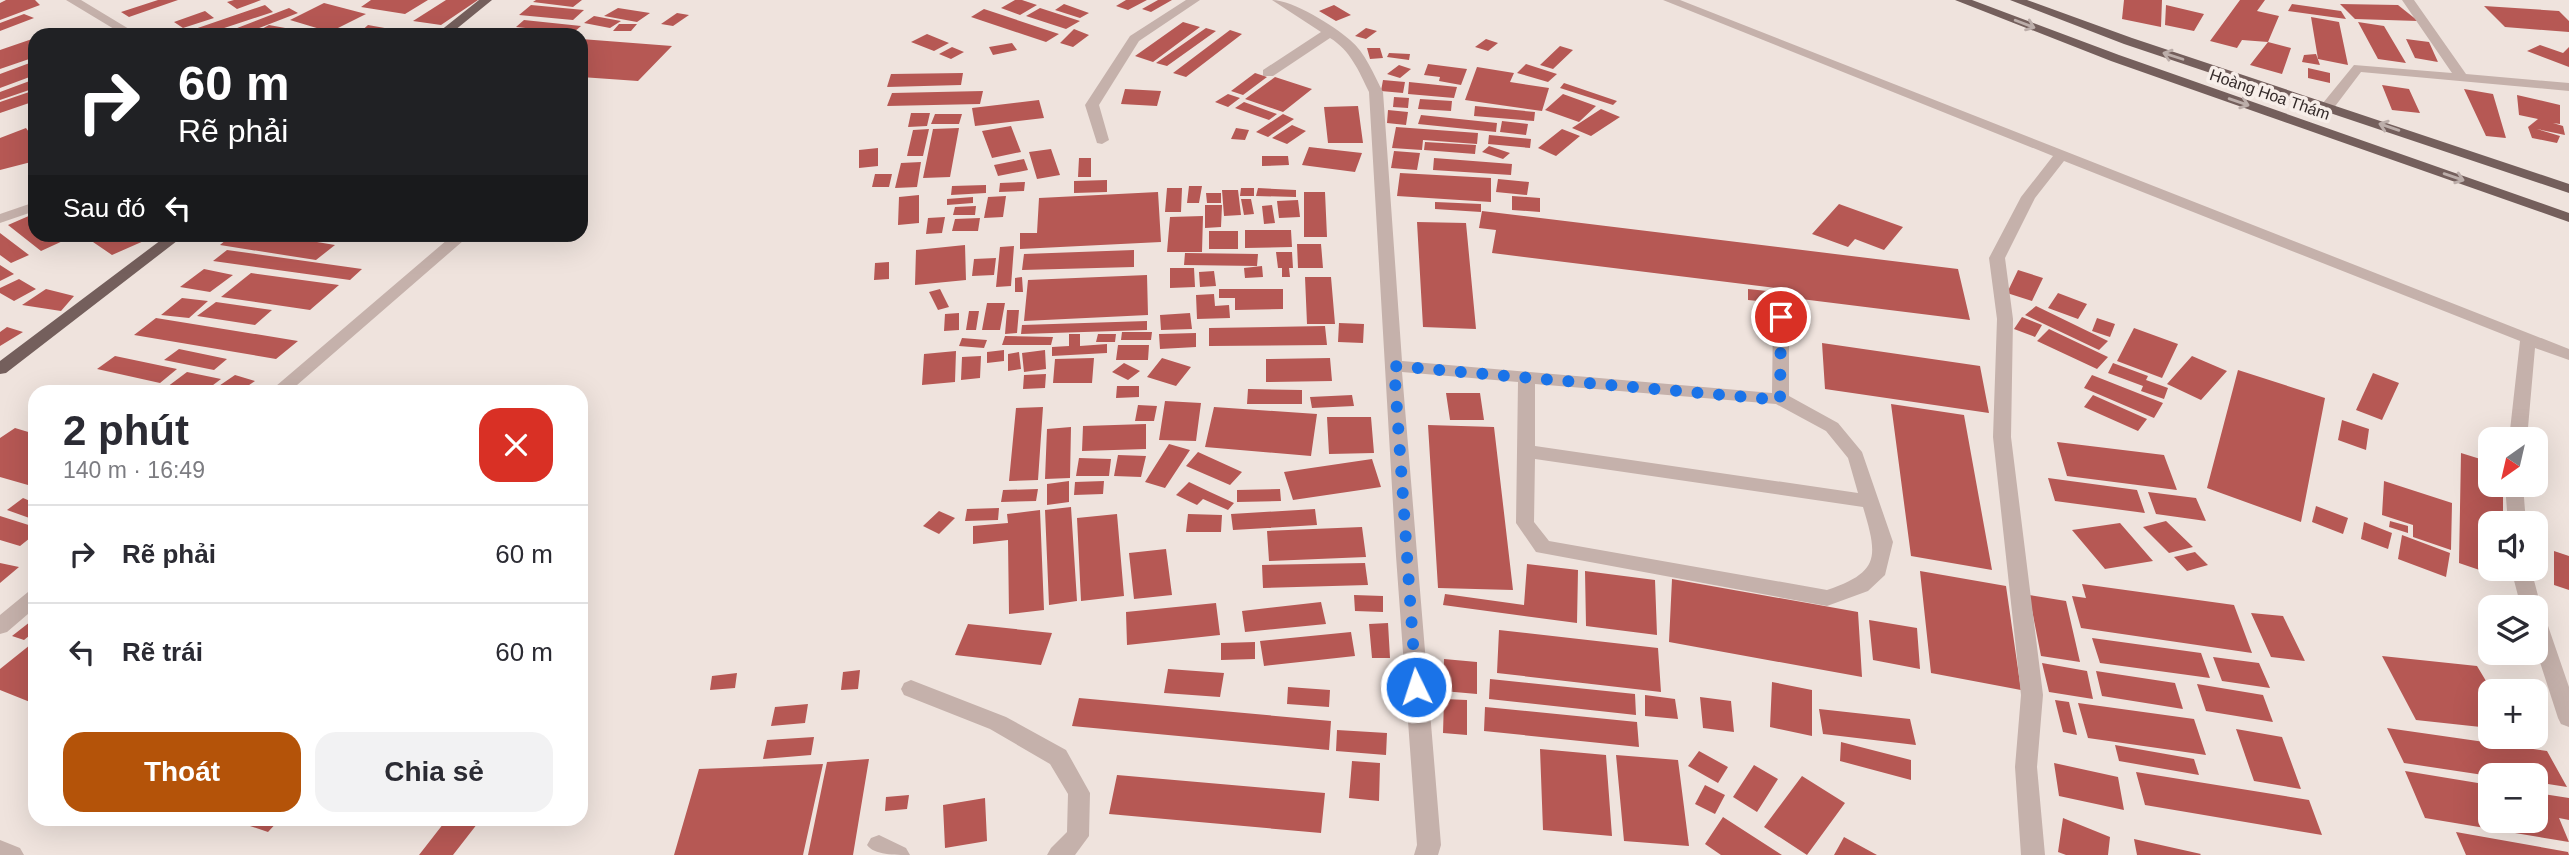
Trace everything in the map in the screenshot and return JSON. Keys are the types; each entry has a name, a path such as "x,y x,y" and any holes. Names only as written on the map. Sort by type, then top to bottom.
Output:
{"main road":[{"path":"449,28 485,0"},
{"name":"Hoàng Hoa Thám","path":"1961,0 2115,58 2569,218"},
{"name":"Hoàng Hoa Thám","path":"2016,0 2128,41 2569,189"},
{"path":"0,369 168,242"}],"street":[{"path":"72,0 121,28"},
{"path":"1102,140 1092,105 1134,39 1194,0"},
{"path":"1278,0 1347,43 1364,67 1376,92 1406,556 1429,845 1426,855"},
{"path":"1668,0 2569,355"},
{"path":"2408,0 2460,75"},
{"path":"1268,73 1330,32"},
{"path":"2328,106 2358,68 2460,75 2569,87"},
{"path":"2033,855 2026,767 2032,695 2002,438 2005,319 1997,258 2028,197 2061,155"},
{"path":"0,219 28,209"},
{"path":"286,385 455,242"},
{"path":"1780,400 1781,317"},
{"path":"2519,427 2528,339"},
{"path":"1394,366 1780,400 1832,427 1856,456 1883,542 1878,570 1861,586 1827,598 1543,547 1525,523 1527,378"},
{"path":"1525,451 1870,501"},
{"path":"0,626 28,603"},
{"path":"2548,656 2569,718"},
{"path":"911,689 998,723 1058,757 1079,793 1078,836 1059,855"},
{"path":"0,849 12,855"}],"building":[{"path":"6,0 35,0 40,5 0,20 0,3"},
{"path":"158,0 178,0 129,17 121,12"},
{"path":"261,0 237,9 227,2"},
{"path":"371,0 428,0 405,14 361,7"},
{"path":"446,0 478,0 441,25 413,21"},
{"path":"582,0 573,7 533,2"},
{"path":"1015,0 1037,5 1020,15 1001,8"},
{"path":"1126,0 1147,0 1128,10 1116,6"},
{"path":"1158,0 1172,0 1151,12 1142,9"},
{"path":"2124,0 2162,0 2161,27 2122,19"},
{"path":"2240,0 2265,0 2257,11 2279,16 2268,42 2242,40 2237,48 2210,41"},
{"path":"324,3 366,14 338,28 317,28 290,20"},
{"path":"1064,4 1089,13 1080,18 1055,10"},
{"path":"2292,4 2341,11 2346,19 2288,11"},
{"path":"2340,4 2398,5 2418,21 2355,19"},
{"path":"265,5 273,12 224,28 198,28"},
{"path":"531,5 584,10 573,20 519,15"},
{"path":"1334,5 1351,15 1336,21 1319,11"},
{"path":"2166,5 2204,14 2194,31 2165,25"},
{"path":"2484,6 2559,11 2569,21 2569,32 2505,27"},
{"path":"289,8 298,13 259,28 237,28"},
{"path":"618,8 650,13 637,22 604,16"},
{"path":"1040,8 1080,21 1066,29 1026,16"},
{"path":"984,9 1059,34 1046,42 971,17"},
{"path":"205,11 214,18 183,28 174,22"},
{"path":"677,13 689,15 673,26 661,24"},
{"path":"24,14 34,18 0,31 0,23"},
{"path":"594,16 621,21 610,28 584,23"},
{"path":"2311,17 2339,22 2348,65 2318,59"},
{"path":"524,20 581,26 579,28 516,27"},
{"path":"1183,22 1200,27 1153,62 1135,56"},
{"path":"2358,22 2384,26 2406,63 2378,59"},
{"path":"619,24 637,24 631,31 613,31"},
{"path":"269,25 285,28 264,28"},
{"path":"1206,28 1216,31 1167,66 1156,63"},
{"path":"1366,28 1377,31 1366,39 1355,36"},
{"path":"1074,29 1089,35 1073,47 1060,43"},
{"path":"1230,30 1242,34 1186,77 1173,73"},
{"path":"927,34 949,43 934,51 911,42"},
{"path":"1486,39 1498,43 1488,51 1475,47"},
{"path":"2406,39 2429,42 2438,62 2415,58"},
{"path":"28,40 28,59 0,69 0,50"},
{"path":"588,40 672,46 638,81 588,77"},
{"path":"2268,42 2291,48 2282,74 2250,65"},
{"path":"1012,43 1017,50 993,55 989,47"},
{"path":"2540,45 2563,53 2569,47 2569,67 2527,51"},
{"path":"1560,46 1573,50 1553,69 1540,65"},
{"path":"952,47 964,52 951,59 939,54"},
{"path":"1367,48 1380,48 1383,58 1370,59"},
{"path":"1389,53 1410,54 1409,60 1387,57"},
{"path":"2316,54 2320,65 2302,62 2304,55"},
{"path":"28,64 28,78 0,88 0,74"},
{"path":"1428,64 1467,69 1461,85 1439,81 1440,77 1424,75"},
{"path":"1526,64 1557,74 1548,82 1517,73"},
{"path":"1399,65 1411,69 1400,78 1387,74"},
{"path":"1477,67 1514,73 1510,82 1549,88 1542,111 1465,100"},
{"path":"2308,68 2330,73 2330,83 2308,78"},
{"path":"963,73 961,85 887,87 891,74"},
{"path":"1255,73 1267,77 1243,95 1231,91"},
{"path":"1275,77 1312,89 1283,112 1245,99"},
{"path":"1383,80 1405,82 1403,93 1381,91"},
{"path":"28,82 28,90 0,100 0,92"},
{"path":"1409,82 1457,87 1454,98 1408,94"},
{"path":"1564,83 1617,101 1613,105 1560,88"},
{"path":"2382,85 2409,89 2420,113 2392,110"},
{"path":"1125,89 1161,91 1157,106 1121,104"},
{"path":"2464,89 2493,94 2506,138 2486,136"},
{"path":"983,91 980,104 887,106 892,93"},
{"path":"28,92 28,103 0,113 0,102"},
{"path":"1228,94 1240,98 1228,107 1215,102"},
{"path":"1563,94 1596,106 1579,122 1545,110"},
{"path":"2517,95 2560,105 2560,124 2553,123 2563,126 2565,135 2537,129 2560,136 2557,143 2532,138 2528,127 2538,119 2519,115"},
{"path":"1394,97 1409,98 1408,108 1393,107"},
{"path":"1420,99 1452,101 1451,111 1418,109"},
{"path":"1039,100 1044,118 975,126 972,108"},
{"path":"1244,102 1277,114 1269,120 1235,108"},
{"path":"1358,106 1363,143 1328,143 1324,107"},
{"path":"1475,106 1535,112 1534,121 1474,116"},
{"path":"1601,109 1620,117 1591,136 1572,128"},
{"path":"1388,110 1408,112 1406,125 1387,123"},
{"path":"911,113 930,113 927,126 908,127"},
{"path":"935,114 962,114 959,124 931,124"},
{"path":"1283,114 1294,119 1268,137 1256,132"},
{"path":"1421,115 1497,123 1496,132 1418,124"},
{"path":"1502,121 1528,124 1526,135 1500,132"},
{"path":"1292,125 1306,131 1287,144 1272,138"},
{"path":"1011,126 1021,152 992,158 982,131"},
{"path":"1396,127 1478,133 1477,144 1423,140 1422,150 1392,148"},
{"path":"26,128 28,163 0,170 0,138"},
{"path":"959,128 950,177 923,178 933,129"},
{"path":"1236,128 1249,130 1245,140 1231,139"},
{"path":"929,129 923,156 907,156 913,130"},
{"path":"1562,129 1580,136 1556,156 1538,148"},
{"path":"1489,135 1531,139 1530,148 1488,144"},
{"path":"1425,142 1476,145 1475,154 1424,150"},
{"path":"1489,146 1510,153 1503,159 1482,152"},
{"path":"1309,147 1362,153 1355,172 1302,165"},
{"path":"878,148 878,166 859,168 859,150"},
{"path":"1051,149 1060,175 1037,179 1029,152"},
{"path":"1394,151 1420,153 1417,170 1391,168"},
{"path":"1262,156 1288,156 1289,165 1262,166"},
{"path":"1079,158 1091,158 1091,177 1078,177"},
{"path":"1434,158 1512,164 1511,175 1433,170"},
{"path":"1024,159 1028,170 998,176 994,165"},
{"path":"921,162 917,187 895,188 901,163"},
{"path":"1400,173 1491,178 1491,202 1397,196"},
{"path":"875,174 892,174 889,187 872,187"},
{"path":"1498,179 1529,182 1527,195 1496,192"},
{"path":"1107,180 1107,192 1074,193 1074,181"},
{"path":"1025,182 1024,191 999,192 1000,183"},
{"path":"986,185 986,193 951,195 952,186"},
{"path":"1189,186 1202,186 1199,203 1187,203"},
{"path":"1167,188 1182,188 1181,212 1165,212"},
{"path":"1241,188 1254,188 1254,196 1240,196"},
{"path":"1258,188 1296,190 1296,197 1256,196"},
{"path":"1222,190 1238,190 1241,215 1224,216"},
{"path":"1158,192 1161,242 1020,249 1020,233 1037,233 1039,198"},
{"path":"1304,192 1325,192 1327,237 1304,237"},
{"path":"1206,193 1221,193 1221,203 1207,203"},
{"path":"919,195 919,223 898,225 899,197"},
{"path":"1006,196 1003,217 984,218 988,197"},
{"path":"1512,196 1540,198 1540,212 1512,210"},
{"path":"973,197 973,203 947,205 947,199"},
{"path":"1241,199 1251,199 1254,214 1244,215"},
{"path":"1298,200 1300,217 1279,218 1277,201"},
{"path":"1435,202 1481,204 1481,212 1435,209"},
{"path":"1839,204 1903,227 1884,250 1855,239 1848,247 1812,234"},
{"path":"1205,205 1222,205 1221,227 1205,228"},
{"path":"1272,205 1275,223 1264,224 1262,206"},
{"path":"976,206 975,215 953,215 955,207"},
{"path":"1482,211 1958,269 1970,320 1785,297 1784,289 1492,253 1496,230 1479,228"},
{"path":"28,216 28,241 8,225"},
{"path":"1203,216 1202,252 1167,252 1170,217"},
{"path":"945,217 942,233 926,234 928,218"},
{"path":"980,218 978,231 952,231 955,219"},
{"path":"1417,222 1466,223 1476,329 1423,327"},
{"path":"1245,230 1291,230 1292,247 1245,248"},
{"path":"1209,231 1238,231 1238,249 1209,249"},
{"path":"0,233 29,255 11,263 0,255"},
{"path":"30,242 61,242 41,251"},
{"path":"93,242 141,242 112,255"},
{"path":"224,242 317,242 335,245 316,260 220,245"},
{"path":"1297,244 1321,244 1323,268 1298,268"},
{"path":"965,245 966,280 915,285 916,250"},
{"path":"1014,246 1011,286 996,287 1000,247"},
{"path":"227,250 362,269 350,280 213,261"},
{"path":"1134,250 1134,267 1022,270 1024,254"},
{"path":"1276,252 1292,252 1293,268 1289,268 1290,277 1282,277 1282,268 1278,268"},
{"path":"1185,253 1258,254 1257,266 1184,265"},
{"path":"996,258 994,275 972,276 974,259"},
{"path":"889,262 889,279 874,280 875,263"},
{"path":"0,265 14,274 0,281"},
{"path":"1262,266 1263,277 1245,278 1244,268"},
{"path":"1170,268 1194,268 1195,287 1170,288"},
{"path":"204,269 233,275 210,292 180,287"},
{"path":"2018,270 2043,278 2032,301 2007,293"},
{"path":"1214,271 1216,286 1200,287 1199,272"},
{"path":"251,273 339,285 310,310 221,297"},
{"path":"1147,275 1148,315 1024,321 1028,280"},
{"path":"1022,277 1023,292 1015,292 1015,278"},
{"path":"1305,277 1331,277 1335,324 1307,324"},
{"path":"19,279 36,289 14,301 0,293 0,288"},
{"path":"46,289 74,296 61,311 22,305"},
{"path":"940,289 949,307 938,310 929,292"},
{"path":"1219,289 1283,289 1283,309 1235,310 1235,298 1219,298"},
{"path":"1748,289 1777,292 1777,303 1748,300"},
{"path":"2058,293 2087,304 2078,319 2048,308"},
{"path":"1214,294 1215,306 1229,305 1230,318 1197,319 1196,295"},
{"path":"182,298 208,301 189,318 161,315"},
{"path":"216,302 272,310 255,325 197,316"},
{"path":"987,303 1005,303 1000,330 982,330"},
{"path":"2036,306 2108,341 2099,350 2025,315"},
{"path":"1007,310 1019,310 1017,333 1005,334"},
{"path":"969,311 979,311 976,330 966,330"},
{"path":"959,313 959,330 944,331 945,314"},
{"path":"1190,313 1192,329 1161,330 1160,315"},
{"path":"2022,317 2042,325 2035,337 2014,329"},
{"path":"156,318 298,341 276,359 134,335"},
{"path":"2097,318 2115,324 2110,337 2092,331"},
{"path":"1147,321 1147,330 1021,334 1022,325"},
{"path":"1339,323 1364,324 1363,343 1338,342"},
{"path":"1325,326 1327,345 1209,346 1209,328"},
{"path":"7,327 23,332 0,346 0,332"},
{"path":"2134,328 2178,344 2162,378 2117,361"},
{"path":"2049,329 2108,357 2097,369 2037,341"},
{"path":"1122,332 1152,332 1151,340 1121,340"},
{"path":"1196,333 1196,347 1160,349 1159,334"},
{"path":"1069,334 1080,334 1080,346 1107,344 1107,353 1052,356 1052,347 1069,346"},
{"path":"1098,334 1116,334 1115,342 1096,342"},
{"path":"1005,336 1053,337 1051,345 1002,345"},
{"path":"962,338 987,340 984,348 959,346"},
{"path":"1822,343 1980,366 1989,413 1825,389"},
{"path":"1118,345 1149,345 1148,360 1116,360"},
{"path":"179,349 227,359 214,370 164,360"},
{"path":"1004,350 1004,361 987,363 987,352"},
{"path":"1045,350 1046,369 1024,372 1022,353"},
{"path":"956,351 955,382 922,385 924,354"},
{"path":"1019,352 1021,369 1008,371 1008,354"},
{"path":"115,356 177,369 160,383 97,369"},
{"path":"981,356 980,378 961,380 962,357"},
{"path":"2192,356 2227,371 2201,400 2167,384"},
{"path":"1094,358 1092,383 1053,383 1055,359"},
{"path":"1162,358 1191,367 1176,386 1147,377"},
{"path":"1330,358 1332,381 1266,382 1266,359"},
{"path":"1124,363 1140,371 1128,380 1112,372"},
{"path":"2113,363 2148,376 2146,380 2168,388 2164,399 2141,391 2143,386 2108,373"},
{"path":"2238,370 2325,398 2301,522 2207,488"},
{"path":"187,372 221,379 213,385 170,385"},
{"path":"2373,373 2399,383 2382,420 2356,410"},
{"path":"1046,374 1045,388 1023,389 1024,375"},
{"path":"235,375 255,381 249,385 220,385"},
{"path":"2092,375 2163,403 2154,418 2084,388"},
{"path":"1117,386 1139,386 1139,397 1116,398"},
{"path":"1248,389 1302,390 1302,404 1247,404"},
{"path":"1446,393 1480,393 1484,420 1450,420"},
{"path":"1352,395 1354,406 1312,408 1310,397"},
{"path":"2093,395 2147,419 2138,431 2084,407"},
{"path":"1165,401 1201,403 1196,441 1159,440"},
{"path":"1891,404 1964,415 1992,570 1911,556"},
{"path":"1138,405 1157,406 1154,421 1135,421"},
{"path":"1043,407 1038,480 1009,481 1016,408"},
{"path":"1214,407 1317,414 1311,456 1205,447"},
{"path":"1327,417 1371,417 1374,453 1329,454"},
{"path":"2342,420 2369,429 2366,450 2338,440"},
{"path":"1146,424 1146,449 1082,451 1083,426"},
{"path":"1428,425 1494,427 1513,590 1438,588"},
{"path":"1071,427 1070,478 1045,479 1047,429"},
{"path":"15,428 28,432 28,485 0,477 0,438"},
{"path":"2057,442 2164,455 2177,490 2067,476"},
{"path":"1169,444 1190,450 1165,488 1145,482"},
{"path":"1198,452 1242,472 1230,485 1186,466"},
{"path":"2461,453 2478,458 2478,497 2503,497 2503,511 2478,511 2478,569 2459,563"},
{"path":"1118,455 1146,456 1141,477 1114,476"},
{"path":"1079,458 1111,459 1109,476 1076,476"},
{"path":"1372,459 1381,487 1293,500 1284,472"},
{"path":"2048,478 2137,490 2145,513 2055,501"},
{"path":"1069,481 1069,502 1047,505 1047,484"},
{"path":"1104,481 1103,494 1074,495 1075,482"},
{"path":"2384,481 2452,503 2451,550 2413,537 2413,525 2382,515"},
{"path":"1189,482 1234,503 1228,510 1203,499 1197,505 1176,495"},
{"path":"1038,489 1036,501 1001,502 1003,490"},
{"path":"1280,489 1281,501 1237,502 1237,490"},
{"path":"2148,492 2196,498 2206,521 2156,514"},
{"path":"23,498 28,500 28,518 7,510"},
{"path":"2316,506 2348,518 2343,534 2312,522"},
{"path":"1071,507 1077,601 1049,605 1045,510"},
{"path":"999,508 998,520 965,521 967,509"},
{"path":"1315,509 1317,525 1233,530 1231,514"},
{"path":"1040,510 1044,610 1009,614 1008,540 973,544 973,526 1008,523 1007,514"},
{"path":"939,511 955,518 939,534 923,526"},
{"path":"1117,514 1124,596 1081,601 1077,518"},
{"path":"1188,514 1222,515 1221,532 1186,532"},
{"path":"0,516 28,525 28,540 20,546 0,540"},
{"path":"2166,521 2193,547 2169,553 2143,527"},
{"path":"2390,521 2408,526 2408,533 2389,527"},
{"path":"2364,522 2392,533 2388,549 2361,539"},
{"path":"2120,523 2153,561 2105,569 2072,530"},
{"path":"1362,527 1366,557 1269,561 1267,531"},
{"path":"2402,535 2450,553 2446,577 2398,559"},
{"path":"1166,549 1172,595 1134,599 1129,553"},
{"path":"2554,551 2569,556 2569,590 2554,585"},
{"path":"2195,552 2208,565 2187,571 2174,557"},
{"path":"0,563 19,567 0,583"},
{"path":"1365,563 1368,585 1263,588 1262,565"},
{"path":"1527,564 1578,570 1577,623 1443,605 1445,594 1524,605"},
{"path":"1585,571 1655,580 1657,635 1586,626"},
{"path":"1920,571 2006,586 2021,690 1931,673"},
{"path":"1672,579 1858,612 1862,677 1669,642"},
{"path":"2082,584 2234,605 2252,653 2081,628 2072,596 2086,598"},
{"path":"1354,595 1383,596 1383,612 1355,611"},
{"path":"2029,595 2066,601 2080,662 2041,656"},
{"path":"1321,602 1326,624 1245,632 1242,611"},
{"path":"1216,603 1220,635 1127,645 1126,612"},
{"path":"2251,613 2283,616 2305,661 2271,657"},
{"path":"1869,620 1917,628 1920,669 1873,660"},
{"path":"28,623 28,637 24,640 12,636"},
{"path":"1388,623 1390,658 1372,658 1369,624"},
{"path":"968,624 1052,633 1041,665 955,655"},
{"path":"1499,630 1658,648 1661,692 1497,673"},
{"path":"1351,632 1355,656 1264,666 1260,641"},
{"path":"2092,638 2201,653 2210,678 2100,663"},
{"path":"1255,642 1255,659 1221,660 1221,643"},
{"path":"28,647 28,701 0,690 0,669"},
{"path":"2382,656 2477,666 2485,679 2478,679 2478,727 2416,720"},
{"path":"2213,657 2259,663 2270,688 2222,681"},
{"path":"1444,659 1477,662 1477,694 1443,691"},
{"path":"2042,663 2087,671 2093,699 2049,692"},
{"path":"1168,669 1224,673 1220,697 1164,693"},
{"path":"860,670 858,689 841,690 843,672"},
{"path":"2096,671 2175,683 2183,709 2102,696"},
{"path":"737,673 735,688 710,690 712,676"},
{"path":"1490,679 1635,694 1636,715 1489,699"},
{"path":"1772,682 1812,690 1812,736 1770,727"},
{"path":"2197,684 2263,695 2273,722 2206,711"},
{"path":"1288,687 1330,690 1329,707 1287,704"},
{"path":"1645,695 1675,699 1678,719 1645,716"},
{"path":"1700,697 1731,701 1734,732 1703,728"},
{"path":"1079,698 1331,721 1329,750 1072,726"},
{"path":"1444,699 1467,700 1467,735 1443,733"},
{"path":"2055,700 2069,702 2077,735 2063,732"},
{"path":"2078,703 2194,719 2206,755 2088,738"},
{"path":"808,704 805,723 771,726 775,707"},
{"path":"1485,707 1637,722 1639,747 1484,731"},
{"path":"1819,709 1910,719 1916,745 1823,734"},
{"path":"2387,728 2478,741 2478,749 2547,751 2567,787 2548,784 2548,763 2478,763 2478,774 2404,763"},
{"path":"2236,729 2282,737 2301,789 2254,781"},
{"path":"1337,730 1387,733 1386,755 1336,751"},
{"path":"814,737 811,755 763,759 767,740"},
{"path":"1841,742 1911,760 1911,780 1840,761"},
{"path":"2115,745 2194,759 2199,775 2119,761"},
{"path":"1540,749 1606,755 1612,836 1543,830"},
{"path":"1699,751 1728,767 1718,783 1688,766"},
{"path":"1616,755 1678,760 1689,846 1624,841"},
{"path":"869,759 853,855 808,855 827,762"},
{"path":"1352,761 1380,763 1379,801 1349,798"},
{"path":"2054,763 2118,777 2124,810 2059,796"},
{"path":"823,764 803,855 674,855 699,769"},
{"path":"1754,765 1778,779 1757,812 1733,797"},
{"path":"2405,771 2478,783 2478,827 2425,818"},
{"path":"2136,772 2309,800 2322,835 2145,805"},
{"path":"1117,775 1325,793 1321,833 1109,814"},
{"path":"1802,776 1845,803 1807,855 1764,827"},
{"path":"1705,785 1725,795 1715,814 1695,804"},
{"path":"909,795 907,809 885,811 886,797"},
{"path":"2548,795 2569,798 2569,820 2559,818 2569,842 2515,833 2548,833"},
{"path":"985,798 987,841 945,848 943,805"},
{"path":"1723,817 1782,855 1721,855 1705,844"},
{"path":"2063,818 2110,837 2108,855 2066,855 2058,852"},
{"path":"250,826 274,826 268,832"},
{"path":"442,826 476,826 453,855 419,855"},
{"path":"2456,832 2568,852 2569,855 2466,855"},
{"path":"1844,837 1877,855 1834,855"},
{"path":"2134,839 2201,854 2137,855"}],"route":[{"path":"1416,687 1394,366 1780,400 1781,317"}]}
